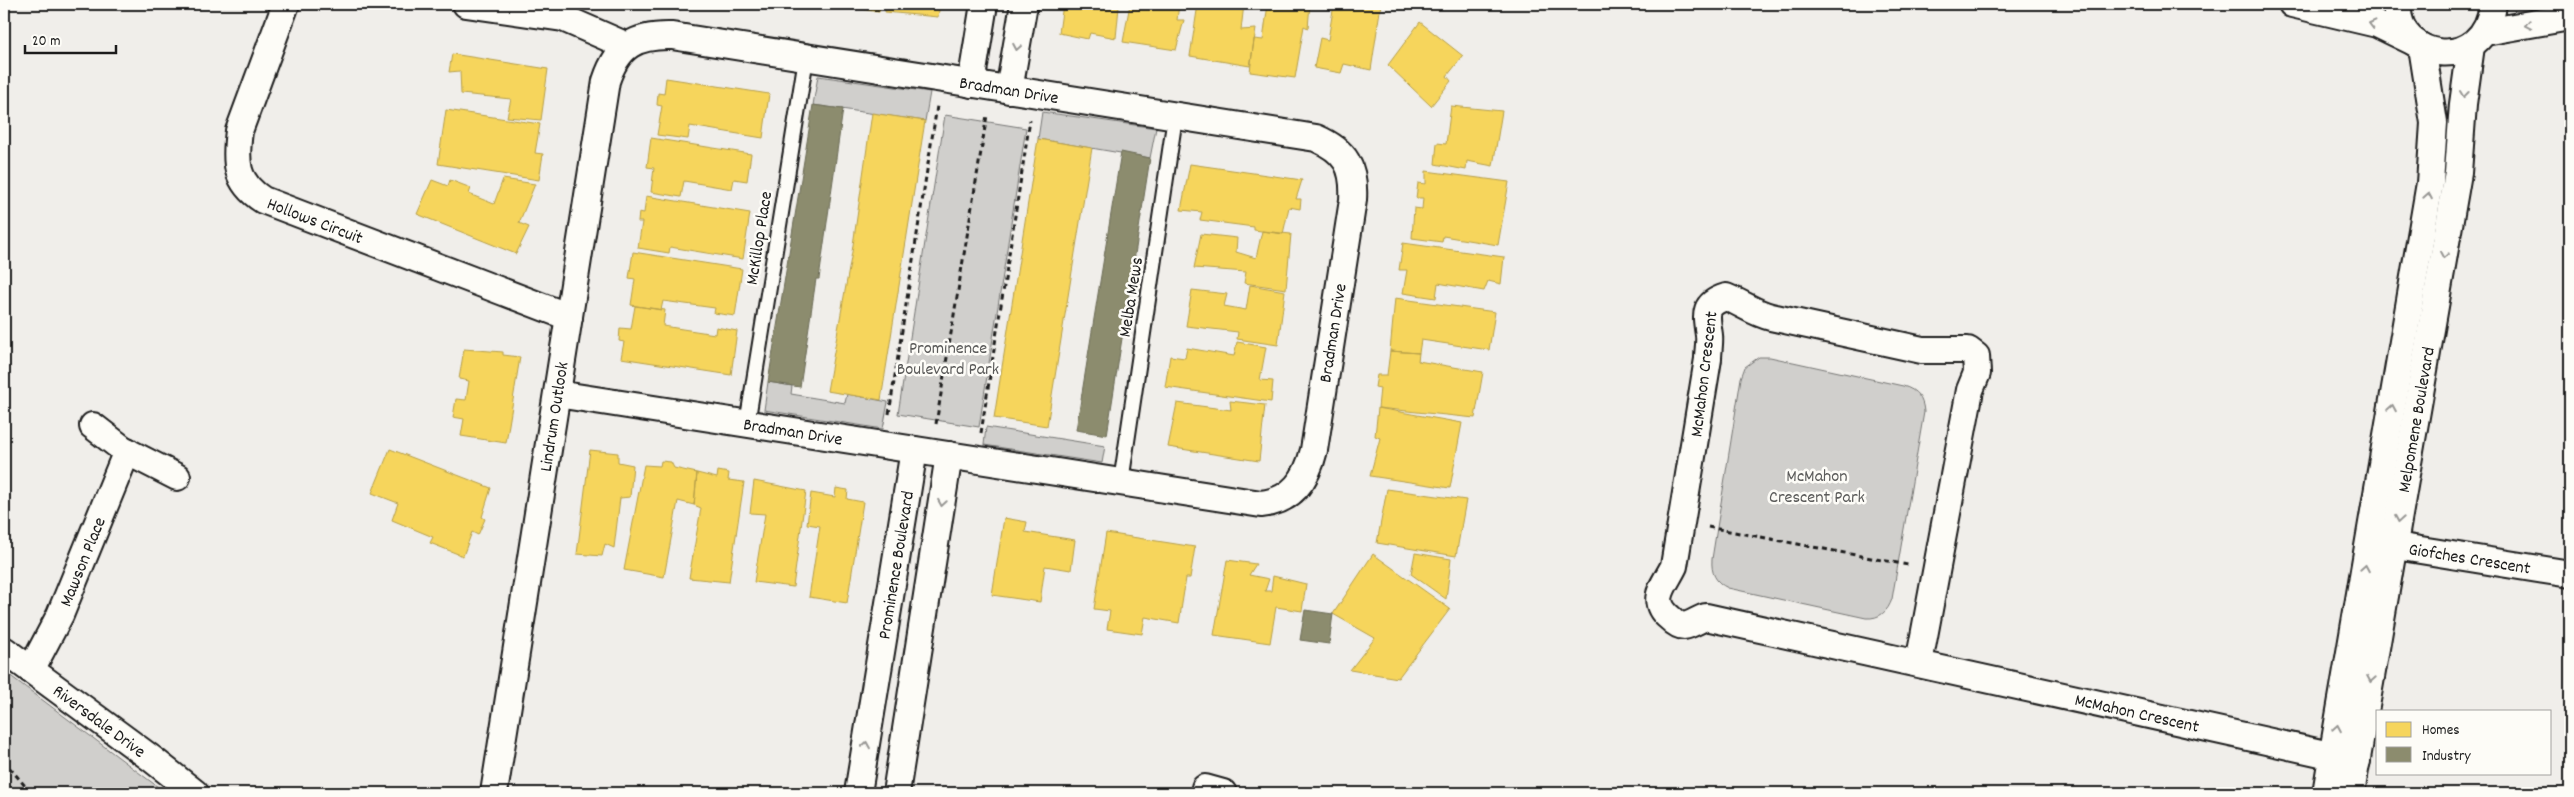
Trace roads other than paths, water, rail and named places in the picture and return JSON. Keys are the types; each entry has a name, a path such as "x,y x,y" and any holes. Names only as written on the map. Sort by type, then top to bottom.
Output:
{"street":[{"name":"Hollows Circuit","path":"286,4 239,131 237,147 239,172 242,181 251,192 264,200 569,317"},
{"path":"466,4 563,18 627,46"},
{"path":"984,4 991,87"},
{"path":"991,87 1024,4"},
{"path":"2292,4 2377,24 2434,52 2447,53 2478,39 2570,17"},
{"path":"2398,4 2400,21 2407,33 2419,45"},
{"name":"Melpomene Boulevard","path":"2326,793 2345,758 2395,546 2458,173 2463,104 2478,39 2492,18 2493,4"},
{"name":"Bradman Drive","path":"557,394 1261,504 1274,503 1297,488 1306,475 1314,450 1354,186 1352,173 1344,157 1329,144 1316,138 1034,95 941,78 672,36 647,37 627,46"},
{"name":"Melpomene Boulevard","path":"2352,793 2345,758 2369,542 2430,183 2434,124 2419,45"},
{"name":"Lindrum Outlook","path":"494,793 606,81 611,67 627,46"},
{"name":"McMahon Crescent","path":"1918,663 1970,390 1977,373 1976,356 1968,350 1922,350 1771,317 1754,312 1741,303 1726,297 1716,300 1708,307 1706,323 1710,336 1708,359 1674,566 1662,584 1659,599 1665,614 1677,624 1685,626 1706,617 2345,758"},
{"path":"93,426 126,451 177,477"},
{"name":"Mawson Place","path":"31,670 60,615 126,451"},
{"path":"896,793 914,686 931,452"},
{"name":"Prominence Boulevard","path":"858,793 876,680 931,452"},
{"name":"Giofches Crescent","path":"2369,542 2570,574"},
{"name":"Riversdale Drive","path":"4,650 145,753 195,793"},
{"path":"876,680 914,686"}],"lane":[{"name":"McKillop Place","path":"747,424 806,58"},
{"name":"Melba Mews","path":"1121,482 1176,117"}],"park label":[{"name":"Prominence Boulevard Park","path":"948,357"},
{"name":"McMahon Crescent Park","path":"1817,485"}]}
